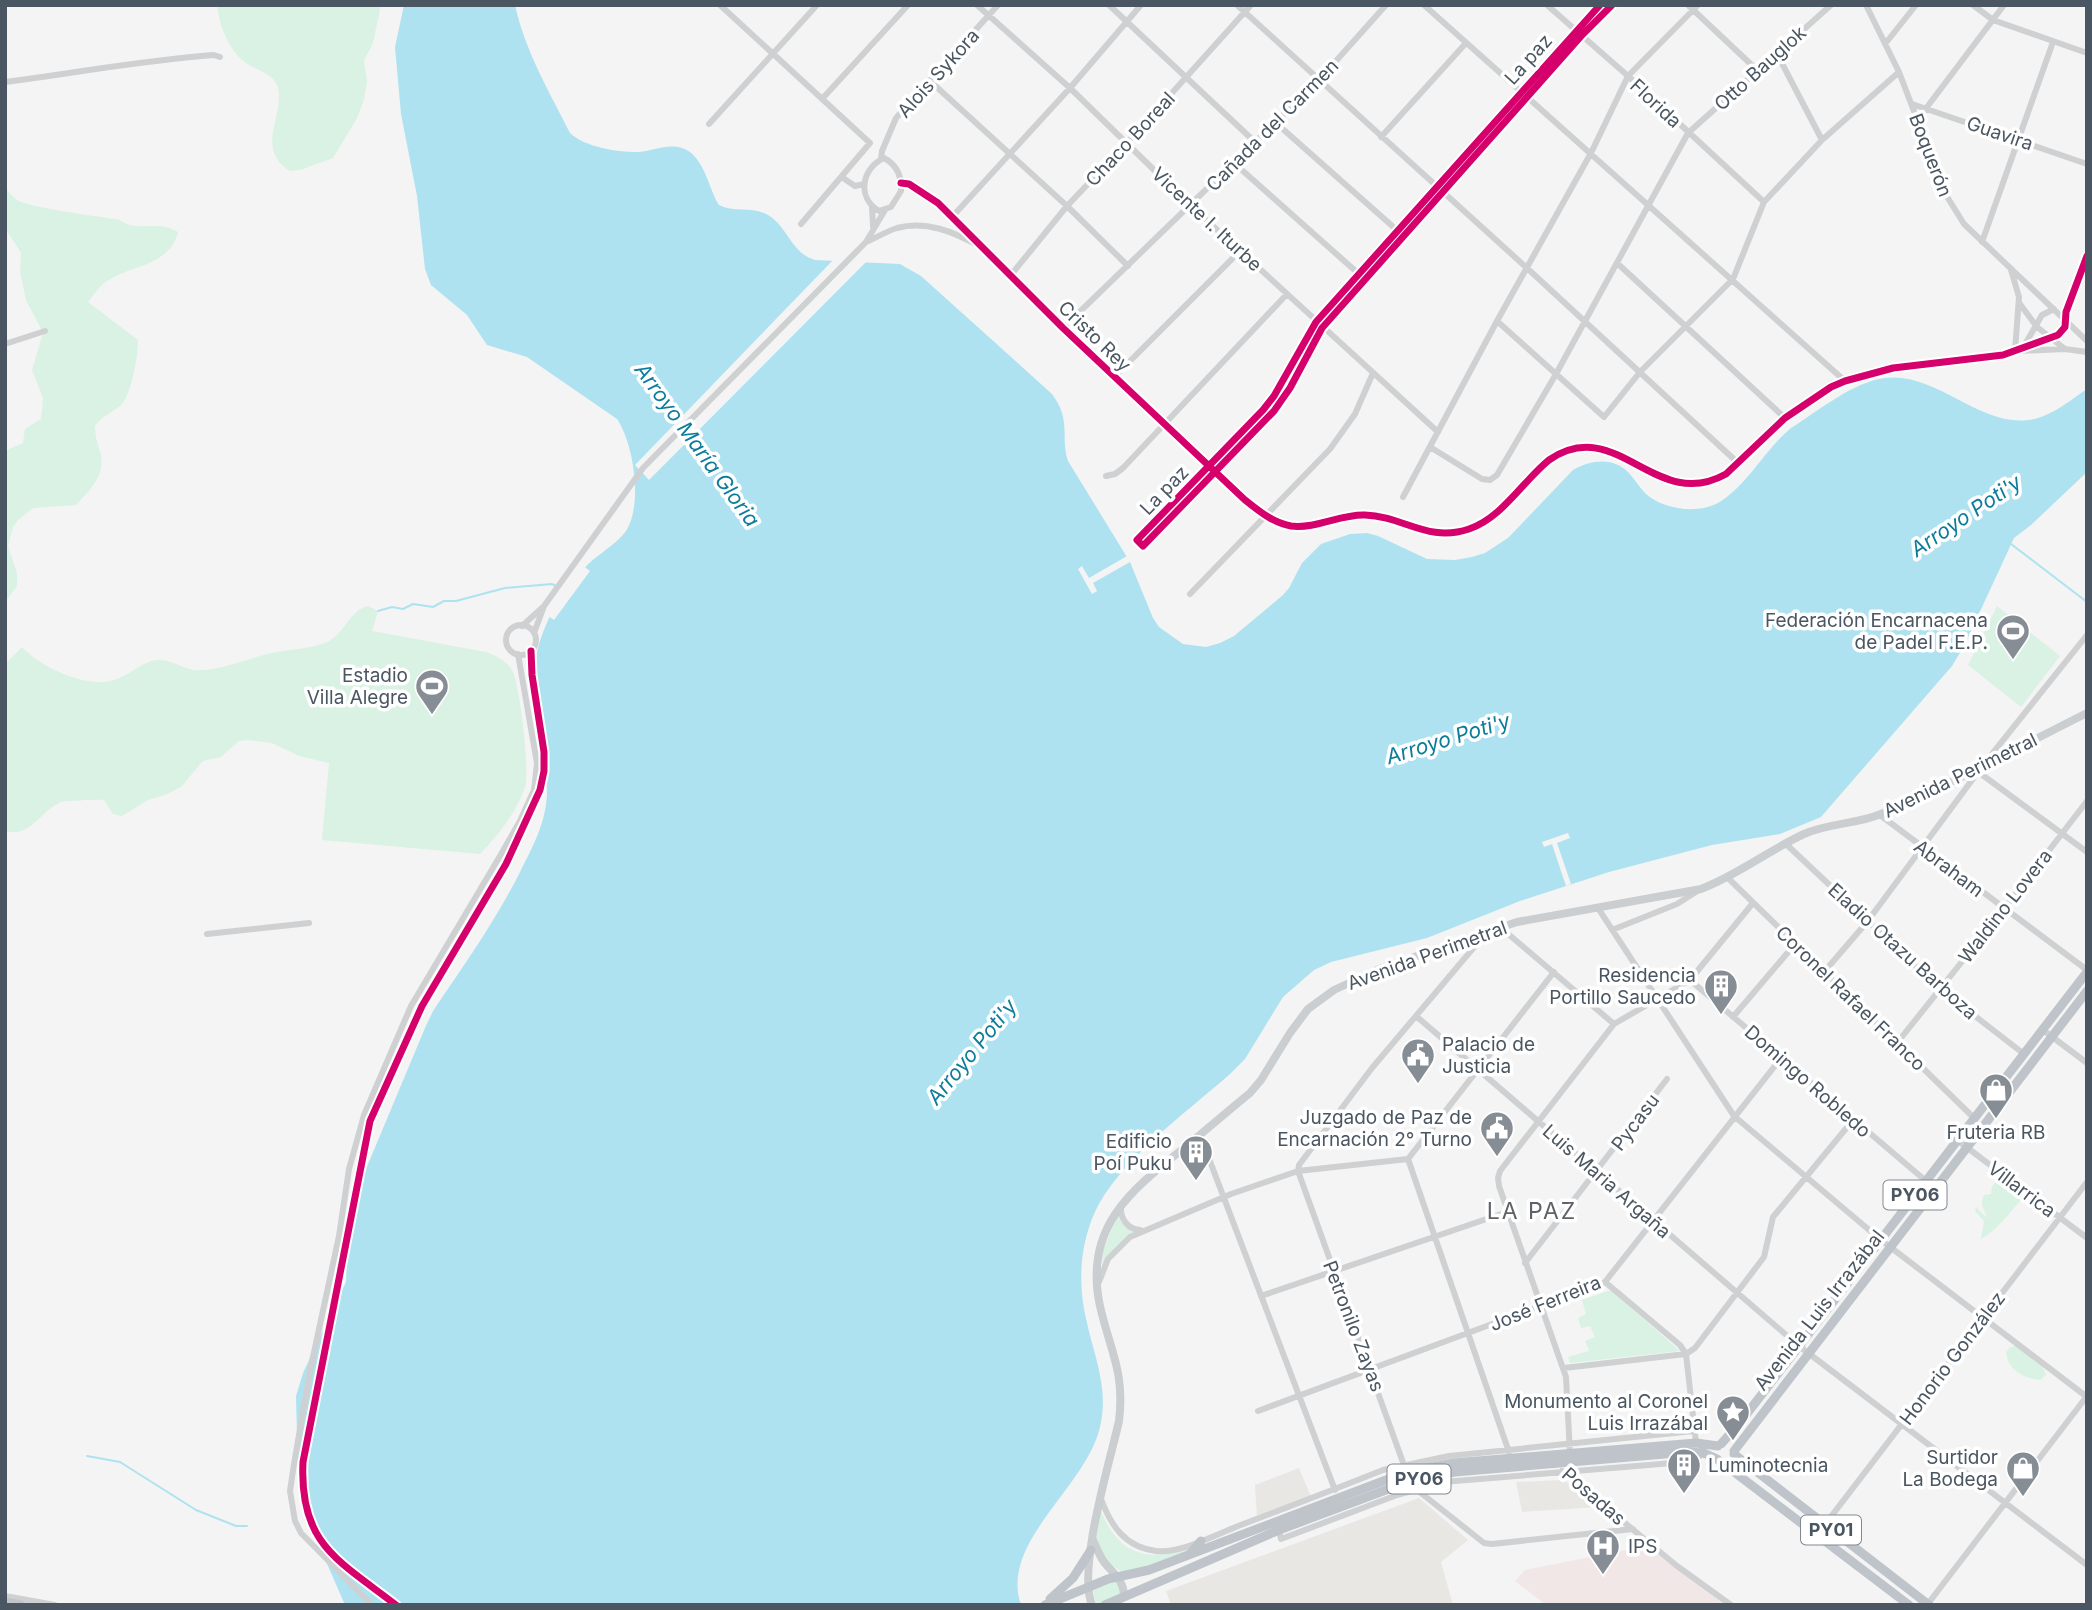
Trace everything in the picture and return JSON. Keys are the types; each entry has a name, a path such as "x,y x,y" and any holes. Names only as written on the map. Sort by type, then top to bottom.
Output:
{"highway":[{"name":"PY06","path":"1044,1605 1088,1586 1149,1570 1189,1555 1336,1493 1409,1476 1512,1463 1570,1448 1696,1443 1719,1445 1743,1419 1926,1181 1961,1143 1974,1118 2087,971"},
{"name":"Avenida Luis Irrazábal","path":"1734,1453 1891,1247 1961,1143 2087,991"},
{"path":"1696,1443 1712,1440 1735,1429"},
{"name":"PY01","path":"1719,1445 1729,1445 1734,1453 1928,1604"},
{"path":"1719,1445 1715,1451 1719,1461 1729,1461 1734,1453"},
{"name":"PY06","path":"1512,1463 1560,1468 1688,1452 1706,1454 1719,1461"},
{"name":"PY01","path":"1719,1461 1909,1605"},
{"name":"PY06","path":"1105,1605 1409,1476"},
{"path":"1189,1555 1201,1541"},
{"path":"1044,1605 1073,1578 1091,1550"},
{"path":"5,1602 21,1605"}],"main road":[{"name":"Avenida Perimetral","path":"1092,1605 1088,1586 1091,1550 1122,1400 1117,1363 1100,1307 1098,1262 1102,1243 1121,1204 1142,1182 1250,1093 1270,1068 1299,1020 1323,997 1379,970 1517,922 1701,889 1728,878 1819,828 1880,815 1979,769 2087,713"},
{"path":"1093,1539 1103,1561 1119,1576 1124,1597"}],"street":[{"path":"709,124 817,5"},
{"path":"822,99 908,5"},
{"name":"Vicente I. Iturbe","path":"977,5 1070,88 1322,328 1438,432"},
{"name":"Alois Sykora","path":"884,159 882,151 892,124 998,5"},
{"path":"1109,5 1255,142"},
{"path":"953,217 1141,5"},
{"path":"1237,5 1737,462"},
{"name":"Chaco Boreal","path":"1011,275 1067,206 1128,144 1251,5"},
{"name":"Cañada del Carmen","path":"1063,328 1319,80 1386,5"},
{"path":"1424,5 1845,381"},
{"name":"Florida","path":"1547,5 1764,202"},
{"name":"La paz","path":"1523,96 1575,31 1600,5"},
{"name":"La paz","path":"1362,276 1322,328 1283,399 1143,546 1137,540 1275,396 1316,322 1362,276 1523,96 1612,5"},
{"name":"Otto Bauglok","path":"1430,447 1482,479 1494,478 1556,374 1688,133 1831,5"},
{"name":"Boquerón","path":"1866,5 1899,72 1946,195 1964,225 2087,341"},
{"path":"1885,44 1916,5"},
{"path":"1973,5 1993,20 2087,53"},
{"path":"1918,119 2004,5"},
{"path":"724,7 870,143 801,224"},
{"path":"1403,497 1591,153 1628,76 1693,7 1758,70"},
{"path":"1982,242 2053,42"},
{"path":"1381,137 1466,43"},
{"path":"1776,52 1822,140"},
{"path":"5,82 120,67 159,59 214,55 220,57"},
{"path":"1497,321 1604,417 1640,372 1733,279 1764,202 1822,140 1899,72"},
{"path":"930,80 1128,266"},
{"name":"Guavira","path":"1912,104 2087,164"},
{"path":"1276,123 1400,233"},
{"path":"866,242 873,226 899,195 901,183 897,170 884,159 866,174 864,184 865,194 872,206 878,211 885,211"},
{"path":"1234,163 1362,276"},
{"path":"843,177 855,186 864,184"},
{"name":"Cristo Rey","path":"901,183 909,184 938,203 1164,425 1267,517"},
{"path":"899,195 916,190"},
{"path":"872,206 873,226"},
{"path":"531,651 518,654 508,647 506,638 513,628 522,626 544,606 643,468 866,242 897,228 919,225 951,232 986,251"},
{"path":"1114,377 1241,250"},
{"path":"2015,351 2061,333 2087,256"},
{"path":"1617,263 1785,418"},
{"path":"2011,268 2019,302 2015,351"},
{"path":"1106,476 1123,468 1287,294"},
{"path":"2019,302 2037,327 2065,349"},
{"path":"2024,346 2042,315 2054,309"},
{"path":"5,344 45,331"},
{"path":"1267,517 1280,523 1301,526 1363,515 1383,518 1425,532 1456,533 1487,520 1539,468 1557,454 1566,451 1590,448 1606,450 1667,480 1688,485 1716,480 1726,474 1785,418 1831,387 1845,381 1893,368 1978,360 2015,351 2065,349 2087,352"},
{"path":"1190,594 1267,517 1345,430 1373,373"},
{"path":"396,1605 323,1546 308,1518 302,1487 303,1462 370,1121 422,1006 506,864 540,790 544,752 531,651 536,642 534,633 544,606"},
{"path":"522,626 534,633"},
{"path":"1824,972 1867,922 1979,769 2087,635"},
{"path":"372,1605 369,1599 309,1542 296,1521 290,1490 310,1371 339,1236 349,1169 363,1115 411,1006 520,821 534,790 537,763 518,654"},
{"path":"1979,769 2087,852"},
{"name":"Waldino Lovera","path":"1897,1043 2087,801"},
{"name":"Abraham","path":"1880,815 2087,971"},
{"name":"Eladio Otazu Barboza","path":"1786,844 1940,989 2024,1054"},
{"name":"Coronel Rafael Franco","path":"1728,878 1974,1118"},
{"path":"1612,930 1677,904 1701,889"},
{"path":"1693,1431 1570,1448 1564,1368 1507,1212 1498,1178 1500,1171 1614,1024 1690,980 1753,903"},
{"path":"1598,908 1734,1115 1881,1240 2087,1396 1928,1604"},
{"path":"207,934 309,923"},
{"path":"1500,927 1614,1024"},
{"path":"1298,1171 1299,1164 1372,1068 1488,932"},
{"path":"1732,1017 1795,944"},
{"path":"1098,1287 1104,1267 1113,1252 1124,1241 1145,1228 1298,1171 1408,1159 1554,972"},
{"name":"Domingo Robledo","path":"1690,980 1926,1181"},
{"name":"Luis Maria Argaña","path":"1416,1016 1799,1346 2087,1565"},
{"path":"2043,1030 2087,1063"},
{"name":"José Ferreira","path":"1258,1411 1605,1282 1781,1058"},
{"name":"Pycasu","path":"1525,1263 1667,1079"},
{"path":"1564,1368 1686,1354 1695,1348 1767,1251 1773,1217 1853,1120"},
{"path":"1101,1499 1114,1528 1137,1545 1154,1551 1166,1551 1336,1493 1225,1197 1199,1135"},
{"name":"Villarrica","path":"1961,1143 2087,1238"},
{"path":"1408,1159 1512,1463 1449,1456 1409,1476 1478,1539 1492,1544 1633,1529"},
{"name":"Petronilo Zayas","path":"1298,1171 1409,1476"},
{"name":"Honorio González","path":"1817,1535 2087,1182"},
{"path":"1121,1204 1126,1223 1135,1229 1145,1228"},
{"path":"1261,1296 1507,1212"},
{"path":"1605,1282 1680,1345 1686,1354 1696,1443"},
{"name":"Posadas","path":"1560,1468 1731,1605"},
{"path":"5,1596 55,1605"}],"shaded area":[{"path":"1299,1468 1311,1497 1257,1518 1255,1485"},
{"path":"1564,1480 1600,1507 1522,1512 1516,1482"},
{"path":"1419,1498 1468,1540 1441,1562 1453,1605 1171,1605 1166,1591"},
{"name":"IPS","path":"1646,1546 1725,1605 1546,1605 1515,1581 1525,1570"}],"green space":[{"path":"217,5 381,5 373,43 364,61 367,81 364,100 356,120 333,158 290,171 279,162 272,141 279,96 277,85 272,78 246,63 235,52 223,29"},
{"path":"5,188 24,203 115,219 132,226 162,226 178,232 167,252 107,281 88,302 138,340 131,384 121,405 95,426 102,463 91,489 76,505 33,508 13,527 8,546 17,573 17,586 5,602 5,451 23,443 25,429 41,419 43,398 32,370 43,333 26,300 20,272 21,253 5,228"},
{"path":"368,606 378,611 372,631 486,652 500,659 512,670 523,728 525,787 506,823 480,854 322,840 329,763 299,756 272,743 248,740 239,741 221,757 203,761 181,787 148,800 122,816 113,814 104,800 61,802 22,831 5,831 5,664 22,647 52,669 78,679 103,682 114,680 146,663 158,660 203,670 325,643 337,635 356,612"},
{"name":"Federación Encarnacena de Padel F.E.P.","path":"1997,606 2060,656 2021,707 1968,665"},
{"path":"2000,1175 2020,1192 2021,1200 1997,1227 1981,1239 1984,1221 1975,1211 1976,1207 1987,1218 1982,1201 1984,1195 1991,1194"},
{"path":"1118,1212 1138,1231 1102,1268 1103,1251"},
{"path":"1611,1290 1680,1351 1570,1363 1568,1357 1589,1351 1585,1341 1595,1337 1590,1326 1581,1328 1578,1318 1586,1314 1582,1300"},
{"path":"2016,1346 2043,1367 2046,1375 2040,1380 2034,1379 2013,1368 2006,1352 2010,1347"},
{"path":"1101,1511 1118,1539 1138,1552 1164,1554 1194,1545 1188,1553 1155,1566 1121,1571 1106,1562 1096,1538"},
{"path":"1116,1580 1123,1593 1099,1604 1095,1601 1093,1589"}],"water":[{"path":"404,5 515,5 538,70 570,133 576,138 601,148 620,151 637,152 671,146 684,149 695,157 704,170 719,205 768,215 807,257 815,260 900,264 921,276 1052,394 1064,420 1068,461 1130,562 1153,618 1159,627 1183,644 1206,647 1234,636 1283,595 1302,563 1321,544 1350,534 1367,533 1378,536 1427,559 1455,560 1485,553 1508,538 1573,470 1587,464 1608,462 1622,467 1645,493 1669,506 1698,509 1716,504 1737,488 1791,428 1848,391 1885,378 1905,378 1925,384 1982,411 2001,418 2021,420 2041,417 2087,389 2087,472 2014,538 1952,666 1821,817 1780,834 1712,845 1609,872 1520,901 1427,938 1331,962 1314,970 1283,997 1245,1059 1136,1157 1105,1194 1094,1214 1085,1241 1081,1282 1084,1309 1102,1387 1100,1427 1092,1450 1079,1472 1047,1515 1022,1559 1018,1582 1021,1605 345,1605 304,1511 298,1476 296,1396 303,1373 346,1282 348,1212 425,1028 433,1011 500,908 538,834 547,793 533,688 541,639 566,589 584,568 626,531 631,520 635,491 628,443 617,419 527,357 487,345 467,315 431,285 425,269 417,196 401,114 395,47"}],"pier":[{"path":"835,258 869,259 649,480 635,465"},
{"path":"1127,556 1130,562 1093,583 1097,591 1092,594 1078,569 1082,566 1089,578"},
{"path":"582,565 590,571 554,620 547,615 554,600"},
{"path":"1568,833 1570,838 1557,843 1571,884 1566,886 1552,844 1544,847 1542,842"}],"waterway":[{"path":"2011,544 2087,602"},
{"path":"378,611 392,607 403,609 413,604 433,607 444,601 456,601 505,588 552,584 556,586"},
{"path":"87,1456 120,1462 196,1510 236,1526 247,1526"}],"cycle path":[{"path":"1600,5 1316,322 1274,396 1137,540 1143,546 1274,411 1290,388 1322,328 1583,34 1612,5"},
{"path":"901,183 909,184 938,203 1063,328 1245,500 1272,519 1291,526 1365,515 1379,516 1441,533 1469,529 1492,517 1549,460 1573,449 1595,448 1616,454 1657,475 1678,482 1701,483 1726,474 1785,418 1831,387 1845,381 1893,368 2003,355 2058,335 2065,327 2066,312 2087,256"},
{"path":"396,1605 340,1562 315,1531 303,1490 303,1462 370,1121 422,1006 506,864 540,790 544,752 531,651"}],"place":[{"name":"Federación Encarnacena de Padel F.E.P.","path":"2013,661"},
{"name":"Estadio Villa Alegre","path":"432,716"},
{"name":"Residencia Portillo Saucedo","path":"1721,1016"},
{"name":"Palacio de Justicia","path":"1418,1085"},
{"name":"Fruteria RB","path":"1996,1120"},
{"name":"Juzgado de Paz de Encarnación 2° Turno","path":"1497,1158"},
{"name":"Edificio Poí Puku","path":"1196,1182"},
{"name":"Monumento al Coronel Luis Irrazábal","path":"1733,1442"},
{"name":"Luminotecnia","path":"1684,1495"},
{"name":"Surtidor La Bodega","path":"2023,1498"},
{"name":"IPS","path":"1603,1576"}],"district":[{"name":"LA PAZ","path":"1532,1211"}],"water label":[{"name":"Arroyo María Gloria","path":"697,445"},
{"name":"Arroyo Poti'y","path":"1966,516"},
{"name":"Arroyo Poti'y","path":"1448,739"},
{"name":"Arroyo Poti'y","path":"972,1052"}]}
